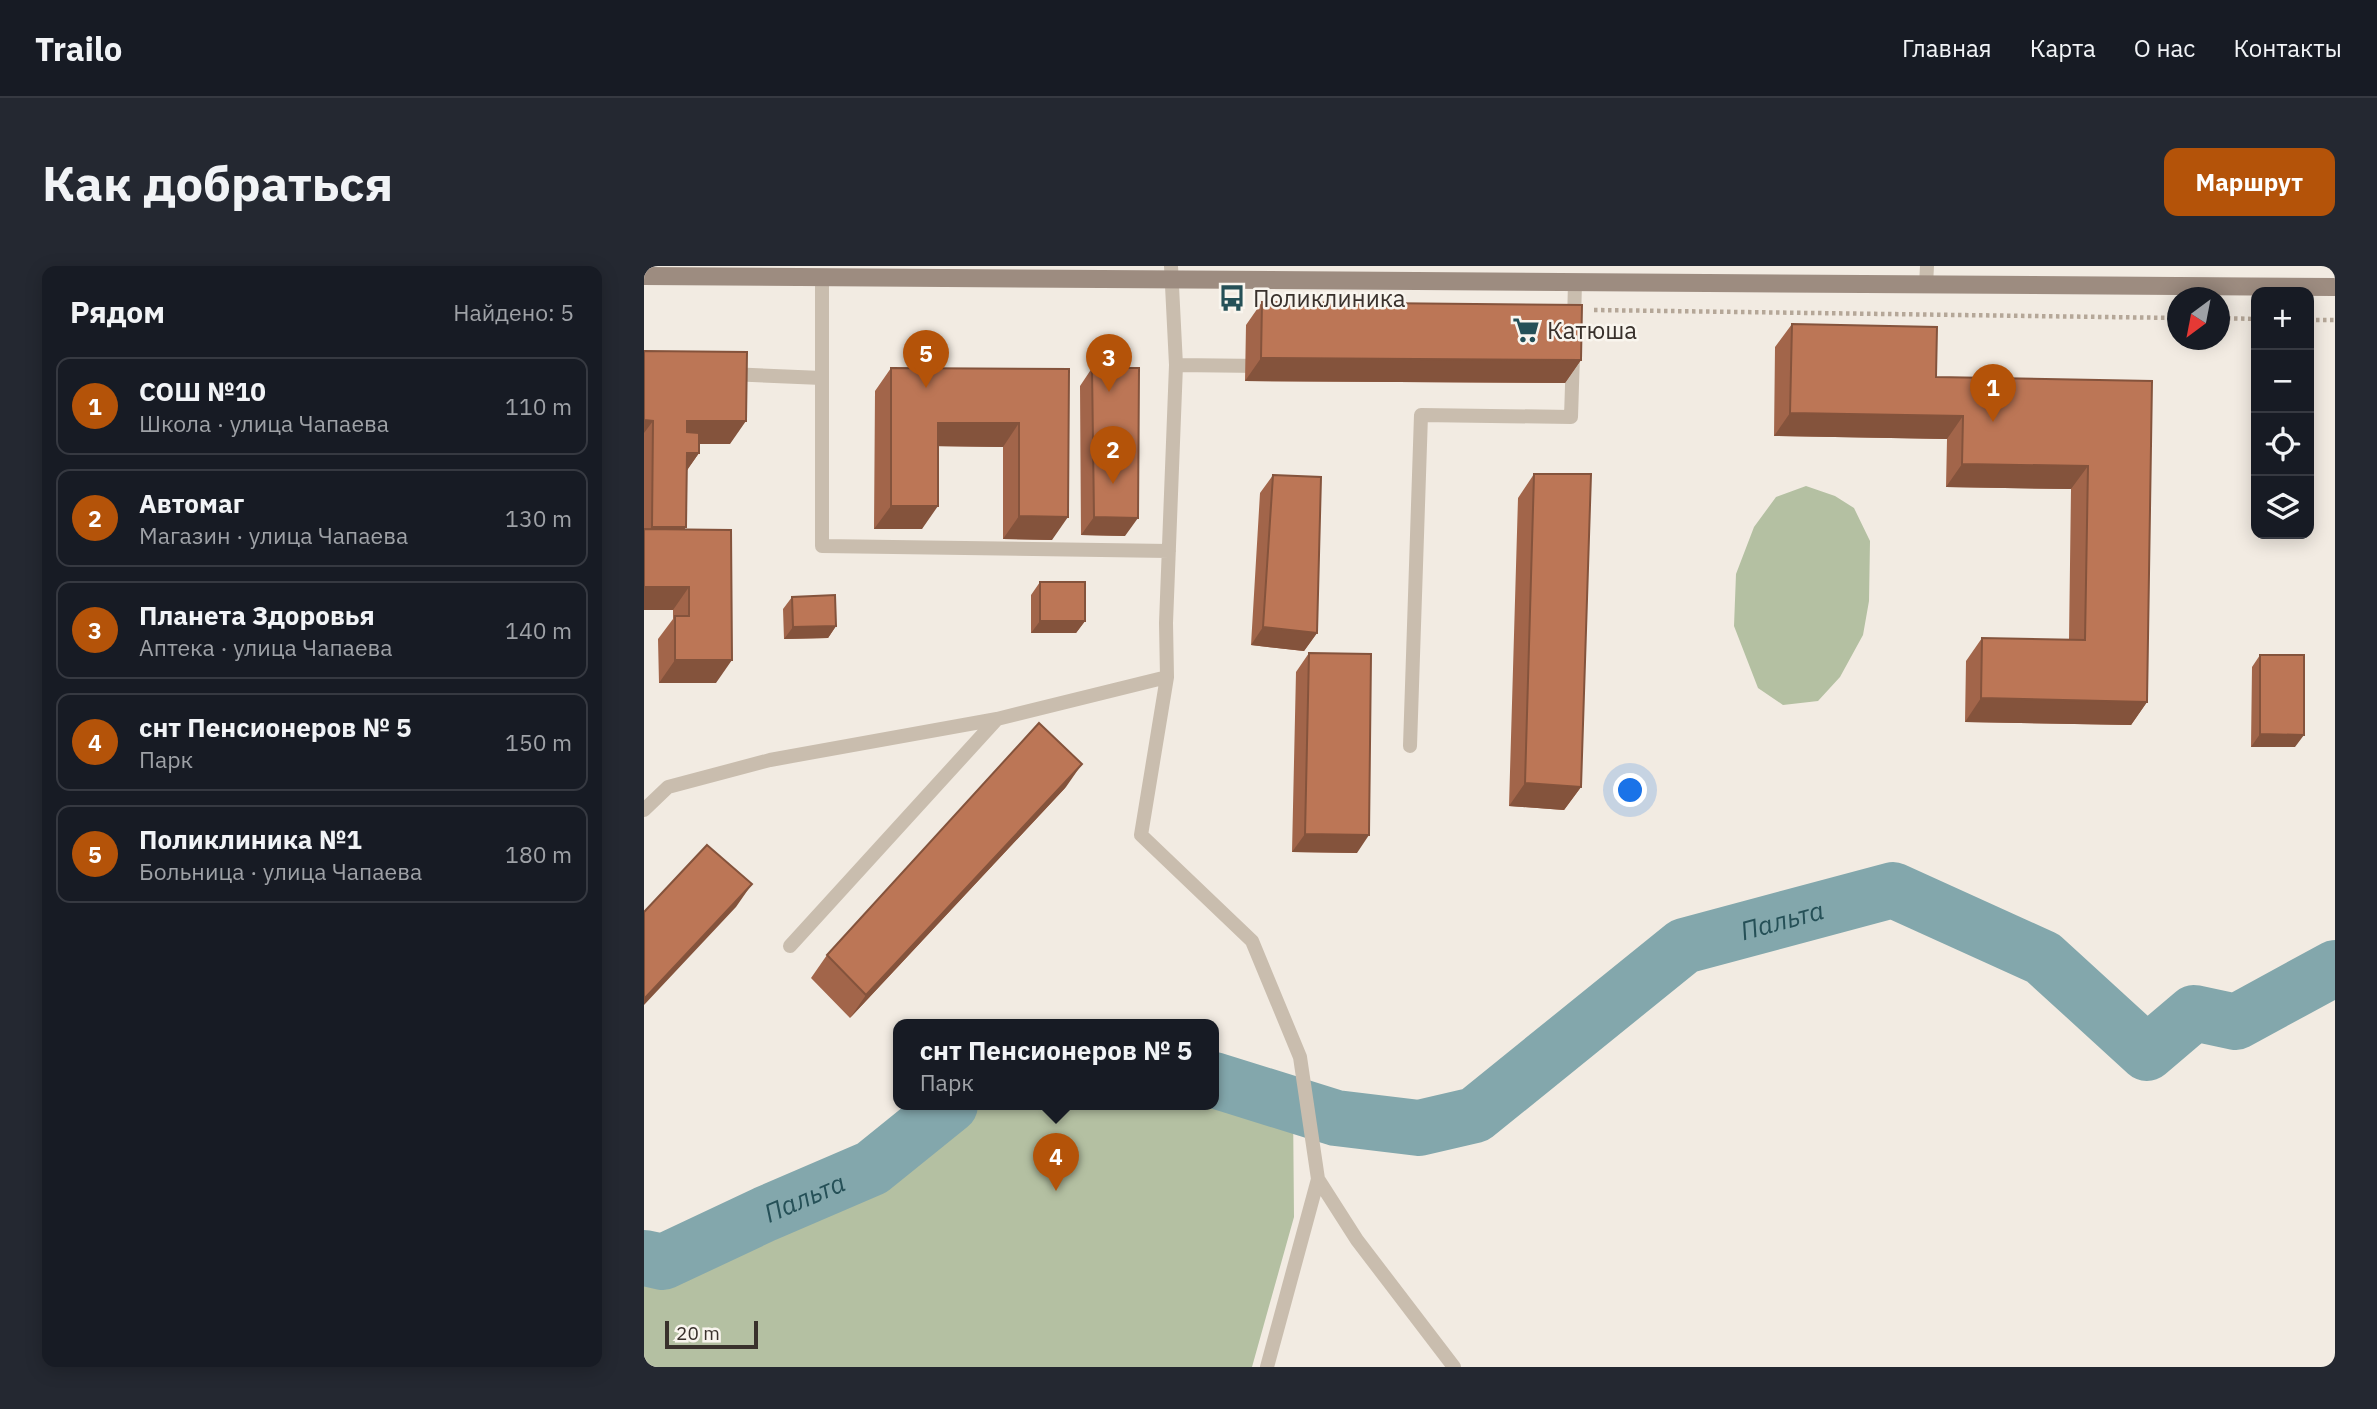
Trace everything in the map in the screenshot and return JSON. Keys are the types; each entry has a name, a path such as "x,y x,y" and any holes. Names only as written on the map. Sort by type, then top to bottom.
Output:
{"street":[{"path":"644,276 778,272 822,277 974,272 1357,273 1575,282 2335,287"}],"lane":[{"path":"1926,285 1927,266"},
{"path":"1171,273 1176,365 1168,551 1167,677 1142,835 1252,941 1300,1057 1318,1179 1267,1367"},
{"path":"822,277 822,546 1168,551"},
{"path":"1410,746 1421,415 1572,417 1575,282"},
{"path":"1176,365 1272,366"},
{"path":"711,373 822,378"},
{"path":"644,791 770,761 998,719 1167,677"},
{"path":"790,946 998,719"},
{"path":"644,810 668,787"},
{"path":"1318,1179 1357,1240 1454,1367"}],"path":[{"path":"1574,310 2167,318"},
{"path":"2230,318 2251,319"},
{"path":"2314,320 2335,320"}],"green space":[{"path":"1806,486 1835,496 1854,508 1870,541 1869,601 1863,635 1840,677 1818,701 1783,705 1758,688 1734,626 1736,574 1754,527 1776,497"},
{"path":"1219,1082 1293,1104 1294,1217 1252,1367 644,1367 644,1258 663,1262 872,1168 944,1110 1219,1110"}],"building":[{"path":"1262,302 1582,305 1581,360 1261,358"},
{"path":"1792,324 1937,327 1936,377 2152,381 2147,702 1981,698 1982,638 2085,640 2088,466 1962,464 1963,416 1790,413"},
{"path":"644,351 747,352 746,421 687,421 687,432 699,433 699,453 687,453 686,527 652,527 653,421 644,420"},
{"path":"891,368 1069,369 1068,517 1019,516 1019,423 938,423 938,506 891,506"},
{"path":"1092,368 1139,368 1138,518 1094,517"},
{"path":"1534,474 1591,474 1581,787 1525,783"},
{"path":"1273,475 1321,477 1317,633 1263,627"},
{"path":"644,529 731,530 732,660 675,660 675,616 689,616 689,587 644,587"},
{"path":"1040,582 1085,582 1085,621 1040,621"},
{"path":"835,595 836,626 793,627 792,597"},
{"path":"1309,653 1371,654 1369,835 1305,834"},
{"path":"2260,655 2304,655 2304,735 2260,734"},
{"path":"1039,723 1082,764 866,995 827,955"},
{"path":"707,845 752,884 644,999 644,912"}],"waterway":[{"name":"Пальта","path":"1219,1082 1336,1118 1419,1128 1475,1115 1684,946 1893,890 2043,958 2147,1053 2194,1013 2236,1022 2335,968"},
{"name":"Пальта","path":"644,1258 663,1262 872,1168 944,1110"}],"place":[{"name":"Поликлиника","path":"1232,298"},
{"name":"Катюша","path":"1526,330"},
{"name":"Поликлиника №1","path":"926,388"},
{"name":"Планета Здоровья","path":"1109,392"},
{"name":"СОШ №10","path":"1993,422"},
{"name":"Автомаг","path":"1113,484"},
{"name":"снт Пенсионеров № 5","path":"1056,1191"}]}
